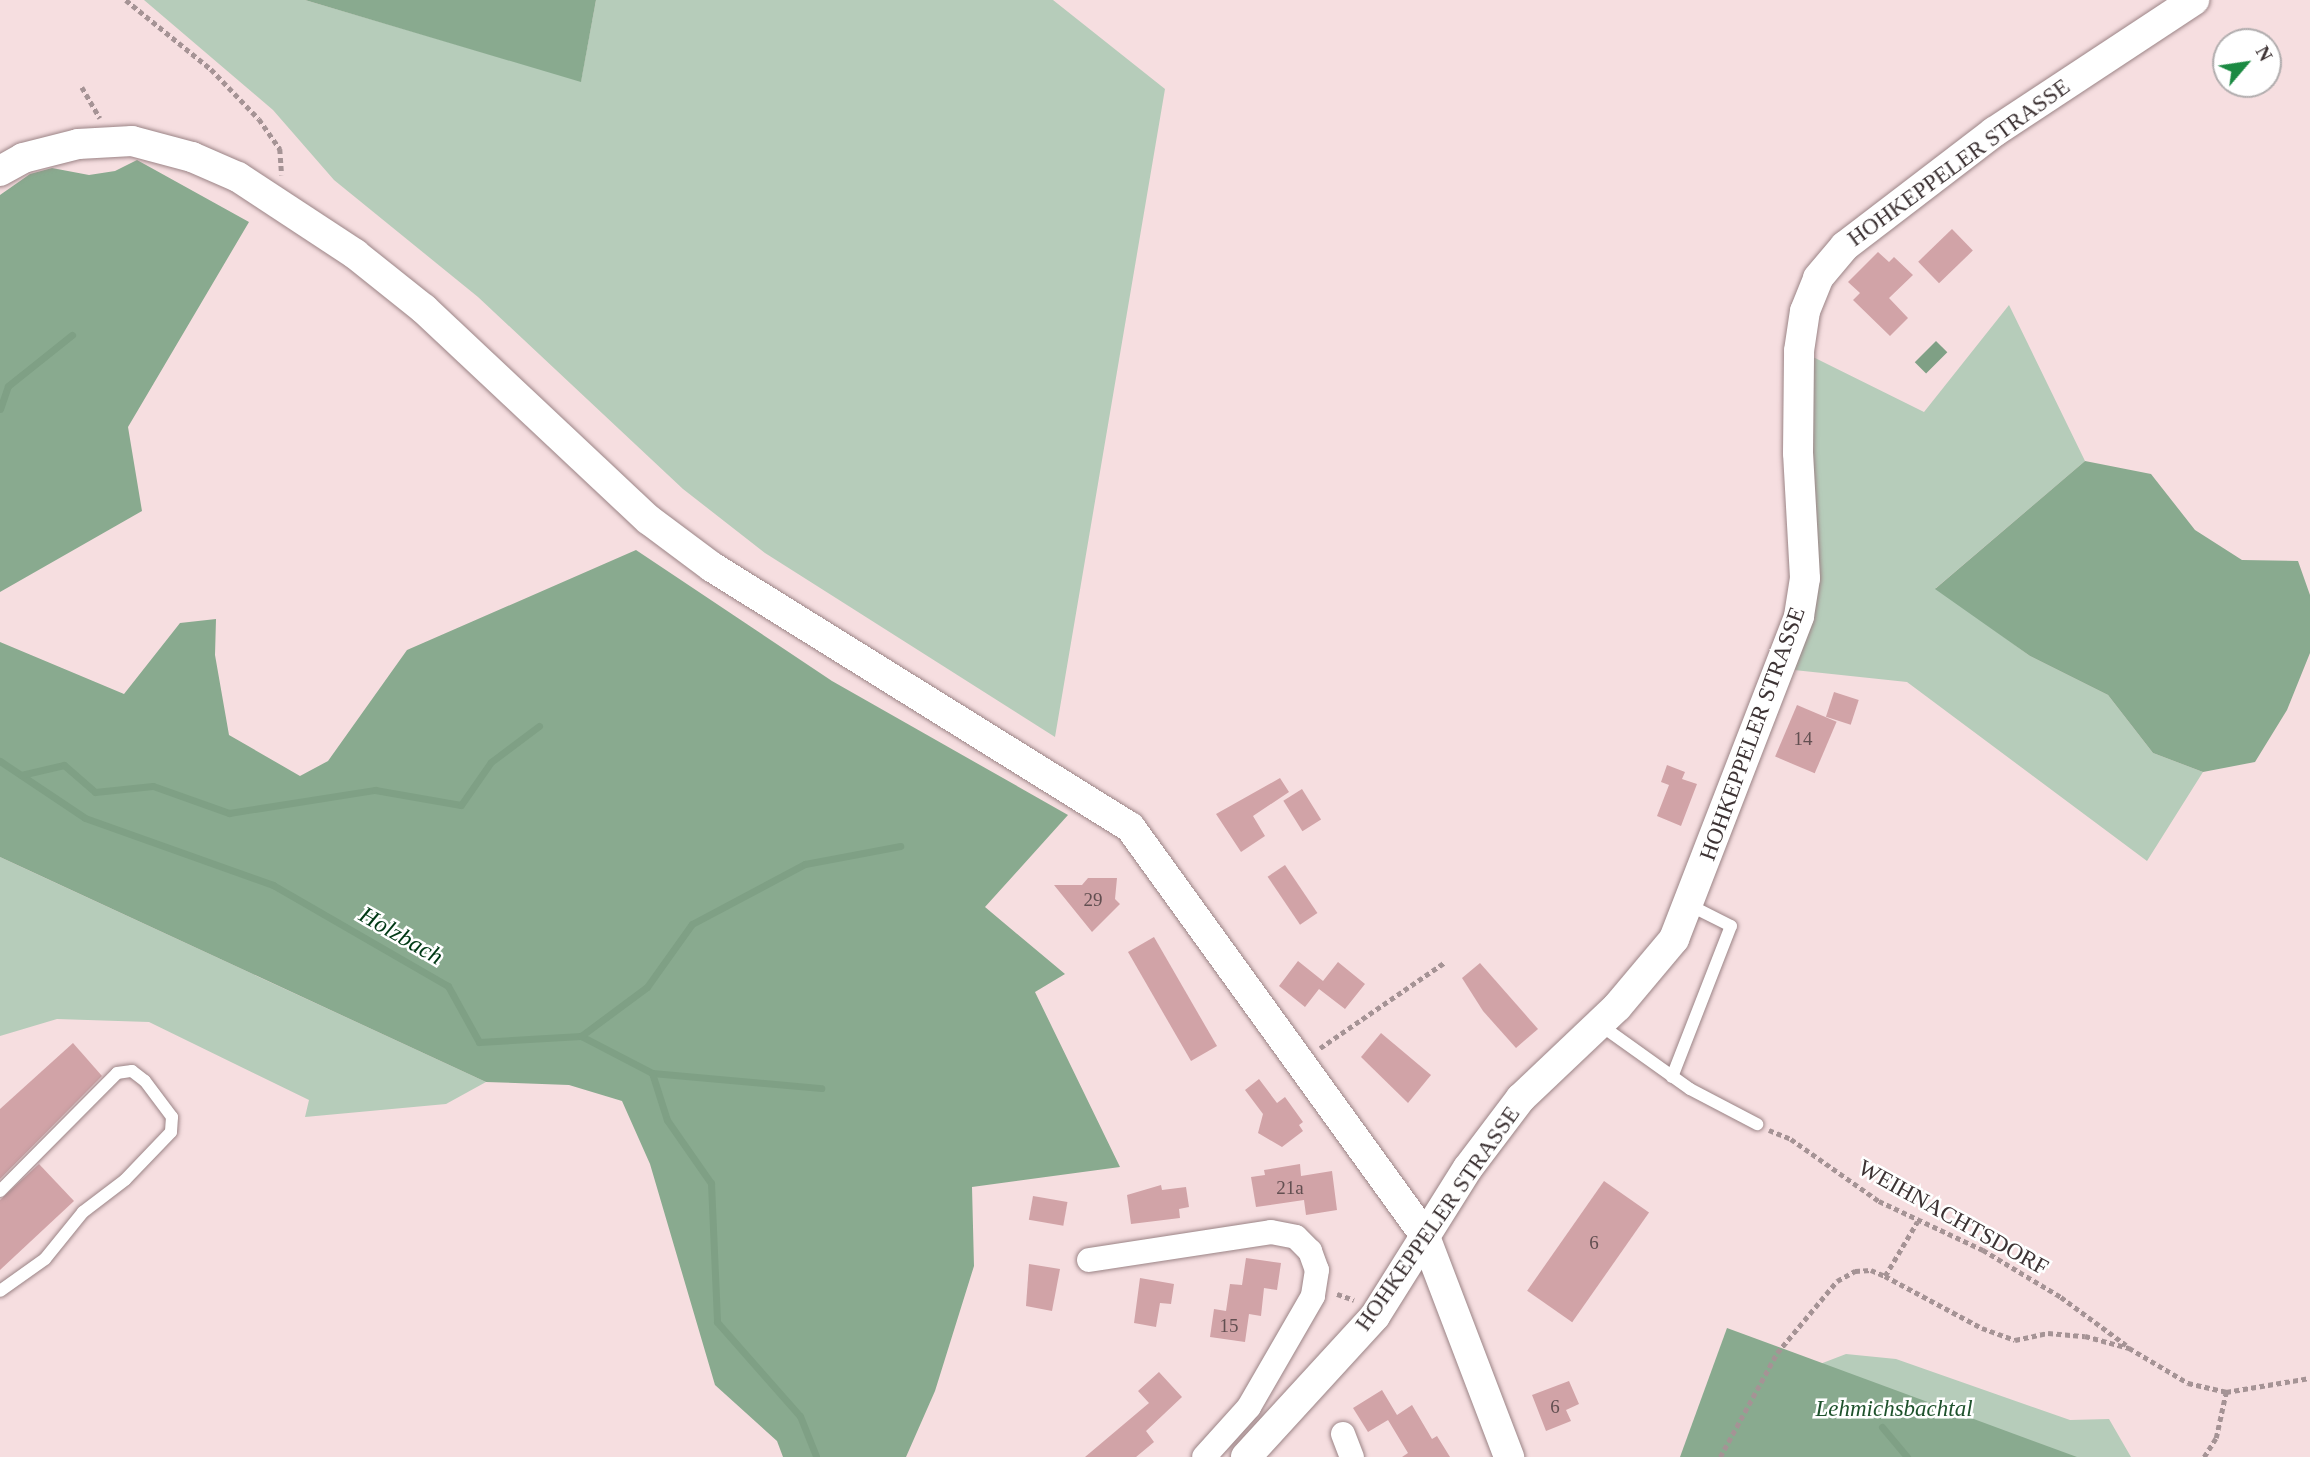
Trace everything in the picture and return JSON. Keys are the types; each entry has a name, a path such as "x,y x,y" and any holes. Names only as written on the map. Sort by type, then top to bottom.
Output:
{"street":[{"name":"HOHKEPPELER STRASSE","path":"1246,1457 1375,1316 1424,1234 1521,1098 1599,1024 1653,967 1674,939 1800,616 1805,578 1798,453 1799,351 1805,311 1818,278 1845,246 1994,132 2194,0"},
{"path":"0,171 23,158 78,144 132,141 192,157 273,198 424,309 649,520 712,568 1130,827 1302,1060 1424,1234 1504,1455"},
{"path":"1089,1260 1271,1232 1296,1237 1310,1251 1317,1270 1313,1296 1248,1407 1204,1457"}],"lane":[{"path":"1672,1077 1731,926 1689,905"},
{"path":"1599,1024 1672,1077 1757,1124"},
{"path":"0,1191 117,1073 132,1071 145,1081 172,1117 171,1132 125,1180 82,1212 45,1259 0,1291"}],"path":[{"path":"126,0 211,69 259,119 280,149 283,180 273,198"},
{"path":"82,87 101,120 106,142"},
{"path":"1302,1060 1445,962"},
{"name":"WEIHNACHTSDORF","path":"1757,1124 1791,1139 1879,1201 1917,1222 1983,1250 2061,1297 2129,1348"},
{"path":"1885,1276 1917,1222"},
{"path":"1720,1457 1757,1384 1806,1314 1837,1282 1855,1271 1871,1270 1885,1276 1982,1328 2015,1340 2048,1333 2085,1336 2129,1348 2188,1383 2226,1392 2310,1378"},
{"path":"2204,1457 2216,1438 2226,1392"}],"green space":[{"path":"144,0 305,0 581,81 596,0 1053,0 1165,89 1055,737 765,553 683,489 478,297 334,180 273,110"},
{"path":"305,0 596,0 581,82"},
{"path":"137,160 249,222 128,427 142,511 0,592 0,195 30,174 52,168 89,175 115,171"},
{"path":"2009,305 2085,461 1936,588 2030,656 2108,695 2153,753 2203,772 2147,861 1907,682 1794,670 1816,590 1811,356 1924,412"},
{"path":"2085,461 2151,474 2195,530 2242,560 2298,561 2310,595 2310,653 2287,710 2255,762 2203,772 2153,753 2108,695 2030,656 1935,589"},
{"path":"636,550 832,681 1068,815 985,907 1065,974 1035,992 1120,1167 972,1187 974,1266 935,1391 906,1457 783,1457 777,1441 715,1385 650,1164 622,1101 569,1085 486,1082 0,857 0,642 124,694 180,623 216,619 215,655 229,735 300,776 328,761 407,650"},
{"path":"0,857 486,1082 446,1104 305,1117 309,1100 149,1022 57,1019 0,1036"},
{"path":"1727,1328 2077,1457 1680,1457"},
{"name":"Lehmichsbachtal","path":"1846,1354 1896,1359 2070,1420 2109,1419 2131,1457 1875,1457 1820,1364"}],"shaded area":[{"path":"1936,341 1947,352 1926,374 1915,362"}],"building":[{"path":"1952,229 1973,251 1939,283 1918,262"},
{"path":"1878,252 1889,262 1894,257 1913,275 1889,298 1908,318 1890,336 1853,300 1860,293 1848,282"},
{"path":"1834,692 1859,700 1851,725 1826,717"},
{"path":"1797,705 1837,722 1815,773 1775,757"},
{"path":"1667,765 1685,772 1682,779 1697,784 1681,826 1657,816 1669,785 1661,782"},
{"path":"1280,778 1289,792 1253,816 1265,836 1241,852 1216,814"},
{"path":"1302,789 1321,820 1302,831 1283,801"},
{"path":"1285,865 1317,913 1300,925 1268,877"},
{"path":"1088,878 1117,878 1115,899 1120,904 1092,932 1054,885 1082,885"},
{"path":"1154,937 1217,1046 1191,1061 1128,952"},
{"path":"1298,961 1323,981 1338,962 1365,984 1345,1009 1319,989 1305,1007 1279,986"},
{"path":"1480,963 1538,1029 1516,1048 1483,1011 1462,978"},
{"path":"1381,1033 1431,1075 1408,1103 1361,1057"},
{"path":"73,1043 102,1076 0,1179 0,1109"},
{"path":"1259,1079 1277,1103 1285,1097 1303,1122 1299,1125 1303,1131 1282,1147 1258,1133 1263,1114 1245,1090"},
{"path":"39,1164 74,1201 0,1270 0,1200"},
{"path":"1300,1164 1301,1176 1332,1171 1337,1210 1306,1215 1304,1200 1256,1207 1251,1177 1265,1175 1264,1170"},
{"path":"1604,1181 1649,1213 1572,1322 1527,1291"},
{"path":"1161,1185 1162,1190 1186,1187 1189,1207 1179,1209 1180,1218 1131,1224 1127,1195"},
{"path":"1033,1196 1067,1202 1063,1226 1029,1220"},
{"path":"1246,1258 1281,1263 1277,1290 1264,1288 1261,1316 1249,1314 1245,1342 1210,1337 1214,1309 1226,1311 1230,1284 1242,1285"},
{"path":"1029,1264 1060,1269 1052,1311 1026,1306"},
{"path":"1140,1278 1174,1284 1171,1304 1160,1303 1156,1327 1134,1323"},
{"path":"1159,1372 1182,1397 1146,1431 1154,1442 1136,1457 1085,1457 1149,1403 1138,1391"},
{"path":"1569,1381 1579,1404 1566,1410 1571,1421 1546,1431 1532,1395"},
{"path":"1382,1390 1397,1415 1412,1405 1432,1439 1437,1436 1450,1457 1402,1457 1408,1453 1388,1420 1368,1432 1353,1408"}],"waterway":[{"path":"0,409 8,386 72,335"},
{"path":"21,775 64,765 95,792 153,786 229,813 375,790 461,805 491,762 539,726"},
{"name":"Holzbach","path":"0,761 85,818 273,885 448,986 479,1042 581,1036 652,1073 821,1088"},
{"path":"581,1036 647,987 692,924 805,864 900,846"},
{"path":"652,1073 667,1120 711,1183 717,1322 800,1416 816,1456"},
{"path":"1882,1427 1907,1457"}]}
